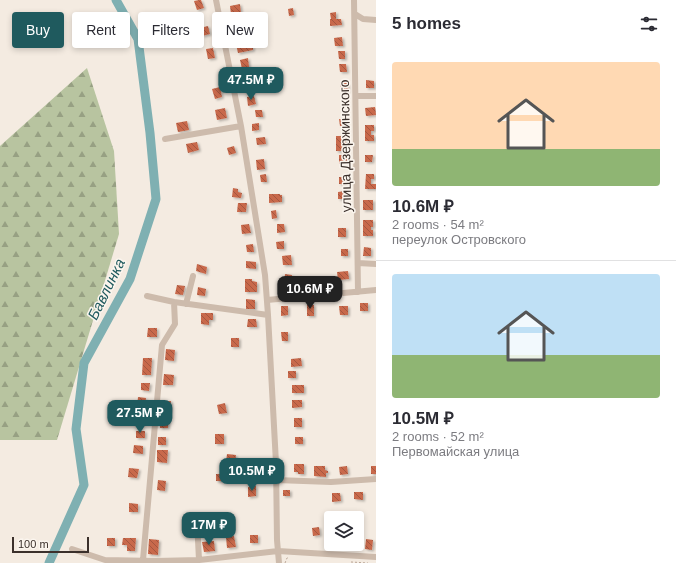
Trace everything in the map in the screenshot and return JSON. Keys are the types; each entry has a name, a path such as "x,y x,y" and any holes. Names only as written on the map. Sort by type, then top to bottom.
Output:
{"street":[{"path":"216,0 241,126 265,275 279,563"},
{"name":"улица Дзержинского","path":"354,0 358,292"},
{"path":"355,14 363,19 376,20"},
{"path":"356,96 376,96"},
{"path":"165,139 241,126"},
{"path":"358,263 376,264"},
{"path":"186,304 193,276"},
{"path":"267,300 376,290"},
{"path":"147,296 186,304 268,314"},
{"path":"143,560 162,345 175,324 174,302"},
{"path":"276,480 331,482 376,479"},
{"path":"197,520 203,561"},
{"path":"72,549 105,560 143,560 156,562 203,561 278,550 376,557"}],"green space":[{"path":"87,68 114,151 119,234 57,440 0,440 0,146"}],"building":[{"path":"201,0 204,8 197,10 194,1"},
{"path":"240,4 241,12 231,12 230,6"},
{"path":"293,8 294,15 289,16 288,9"},
{"path":"336,12 336,19 341,19 342,25 330,26 330,13"},
{"path":"208,26 210,34 204,36 204,27"},
{"path":"342,37 343,46 335,46 334,38"},
{"path":"213,48 215,58 208,59 206,49"},
{"path":"237,48 253,48 253,50 238,53"},
{"path":"338,51 345,51 345,59 339,59"},
{"path":"248,58 249,67 242,69 240,60"},
{"path":"339,64 346,64 347,72 340,72"},
{"path":"250,73 251,83 244,84 242,75"},
{"path":"366,80 374,81 374,88 366,88"},
{"path":"340,82 347,82 348,91 341,91"},
{"path":"220,87 222,97 215,99 212,89"},
{"path":"254,96 256,104 248,106 247,97"},
{"path":"375,107 376,115 366,116 365,108"},
{"path":"225,108 227,118 217,120 215,110"},
{"path":"255,110 262,110 263,117 256,117"},
{"path":"339,119 345,119 346,126 340,126"},
{"path":"187,121 189,130 178,132 176,123"},
{"path":"259,123 259,130 252,131 252,124"},
{"path":"365,125 374,125 374,131 371,131 371,135 374,135 374,141 365,141"},
{"path":"336,136 346,136 346,151 336,151"},
{"path":"265,137 266,144 257,145 256,138"},
{"path":"197,142 199,150 188,153 186,144"},
{"path":"234,146 236,153 229,155 227,148"},
{"path":"339,155 347,155 347,163 339,164"},
{"path":"365,155 373,155 372,162 365,162"},
{"path":"264,159 265,169 257,170 256,160"},
{"path":"266,174 267,182 261,182 260,175"},
{"path":"366,174 374,174 374,179 371,179 371,184 376,184 376,189 365,189"},
{"path":"339,177 346,177 345,184 339,184"},
{"path":"233,188 238,189 238,192 242,193 241,198 232,197"},
{"path":"345,191 345,199 338,199 338,192"},
{"path":"269,194 282,195 282,202 269,203"},
{"path":"363,200 373,200 373,210 363,210"},
{"path":"238,203 247,203 246,212 237,212"},
{"path":"276,210 277,218 272,219 271,211"},
{"path":"363,220 373,220 373,227 371,227 371,230 373,230 373,236 363,236"},
{"path":"249,224 251,233 242,234 241,225"},
{"path":"277,224 284,224 285,232 277,233"},
{"path":"338,228 346,228 346,237 338,237"},
{"path":"284,241 284,249 277,249 276,242"},
{"path":"253,244 254,252 247,252 246,245"},
{"path":"364,247 371,248 371,256 363,256"},
{"path":"341,249 348,249 348,256 341,256"},
{"path":"291,255 292,265 283,265 282,256"},
{"path":"246,261 256,262 256,269 246,268"},
{"path":"197,264 207,267 206,274 196,271"},
{"path":"348,271 349,279 338,280 337,272"},
{"path":"285,274 292,275 291,284 284,284"},
{"path":"314,278 322,278 322,286 314,286"},
{"path":"245,279 252,279 252,281 257,282 257,292 245,292"},
{"path":"177,285 185,286 183,295 175,294"},
{"path":"198,287 206,289 205,296 197,295"},
{"path":"246,299 255,300 255,309 246,309"},
{"path":"360,303 368,303 368,311 360,311"},
{"path":"307,305 314,305 314,316 307,316"},
{"path":"281,306 288,306 288,315 281,316"},
{"path":"339,306 348,306 348,315 340,315"},
{"path":"201,313 213,313 213,320 209,320 209,325 201,324"},
{"path":"248,319 256,319 257,327 247,327"},
{"path":"148,328 157,328 157,337 147,337"},
{"path":"281,332 288,332 288,341 282,341"},
{"path":"231,338 239,338 239,347 231,347"},
{"path":"166,349 175,350 174,361 165,360"},
{"path":"143,358 152,358 151,375 142,375"},
{"path":"301,358 302,366 291,367 291,359"},
{"path":"288,371 296,371 296,378 288,378"},
{"path":"164,374 174,375 173,385 163,385"},
{"path":"141,383 150,383 149,391 141,390"},
{"path":"292,385 304,385 304,393 292,393"},
{"path":"138,397 146,398 145,407 137,407"},
{"path":"292,400 302,400 302,407 292,408"},
{"path":"163,401 171,401 170,411 162,411"},
{"path":"225,403 227,413 219,414 217,405"},
{"path":"138,412 147,412 146,421 137,420"},
{"path":"294,418 302,418 302,427 294,427"},
{"path":"160,419 168,419 168,428 160,428"},
{"path":"136,431 145,431 145,438 136,438"},
{"path":"215,434 224,434 224,444 215,444"},
{"path":"158,437 166,437 166,445 158,445"},
{"path":"295,437 303,437 303,444 295,444"},
{"path":"134,445 143,446 143,454 133,453"},
{"path":"157,450 168,450 167,463 157,462"},
{"path":"227,454 236,455 235,463 226,462"},
{"path":"294,464 304,464 304,474 294,472"},
{"path":"314,466 325,466 325,470 328,471 328,473 326,473 326,477 314,476"},
{"path":"347,466 348,474 340,475 339,467"},
{"path":"371,466 376,466 376,474 371,474"},
{"path":"129,468 139,469 137,478 128,477"},
{"path":"216,474 223,474 223,481 216,481"},
{"path":"158,480 166,481 165,491 157,490"},
{"path":"256,486 256,496 248,497 248,487"},
{"path":"283,490 290,490 290,496 283,496"},
{"path":"354,492 363,492 363,500 354,499"},
{"path":"332,493 340,493 341,501 332,502"},
{"path":"129,503 138,504 138,512 129,512"},
{"path":"319,527 320,535 313,536 312,528"},
{"path":"250,535 258,535 258,543 250,543"},
{"path":"234,536 236,547 227,548 226,537"},
{"path":"107,538 115,538 115,546 107,546"},
{"path":"123,538 136,538 135,551 127,551 127,545 122,545"},
{"path":"149,539 159,540 158,555 148,554"},
{"path":"366,539 373,540 372,550 365,549"},
{"path":"214,541 215,551 204,552 202,542"}],"waterway":[{"name":"Бавлинка","path":"49,563 84,485 76,429 84,363 130,279 156,199 150,133 138,39 116,0"}]}
